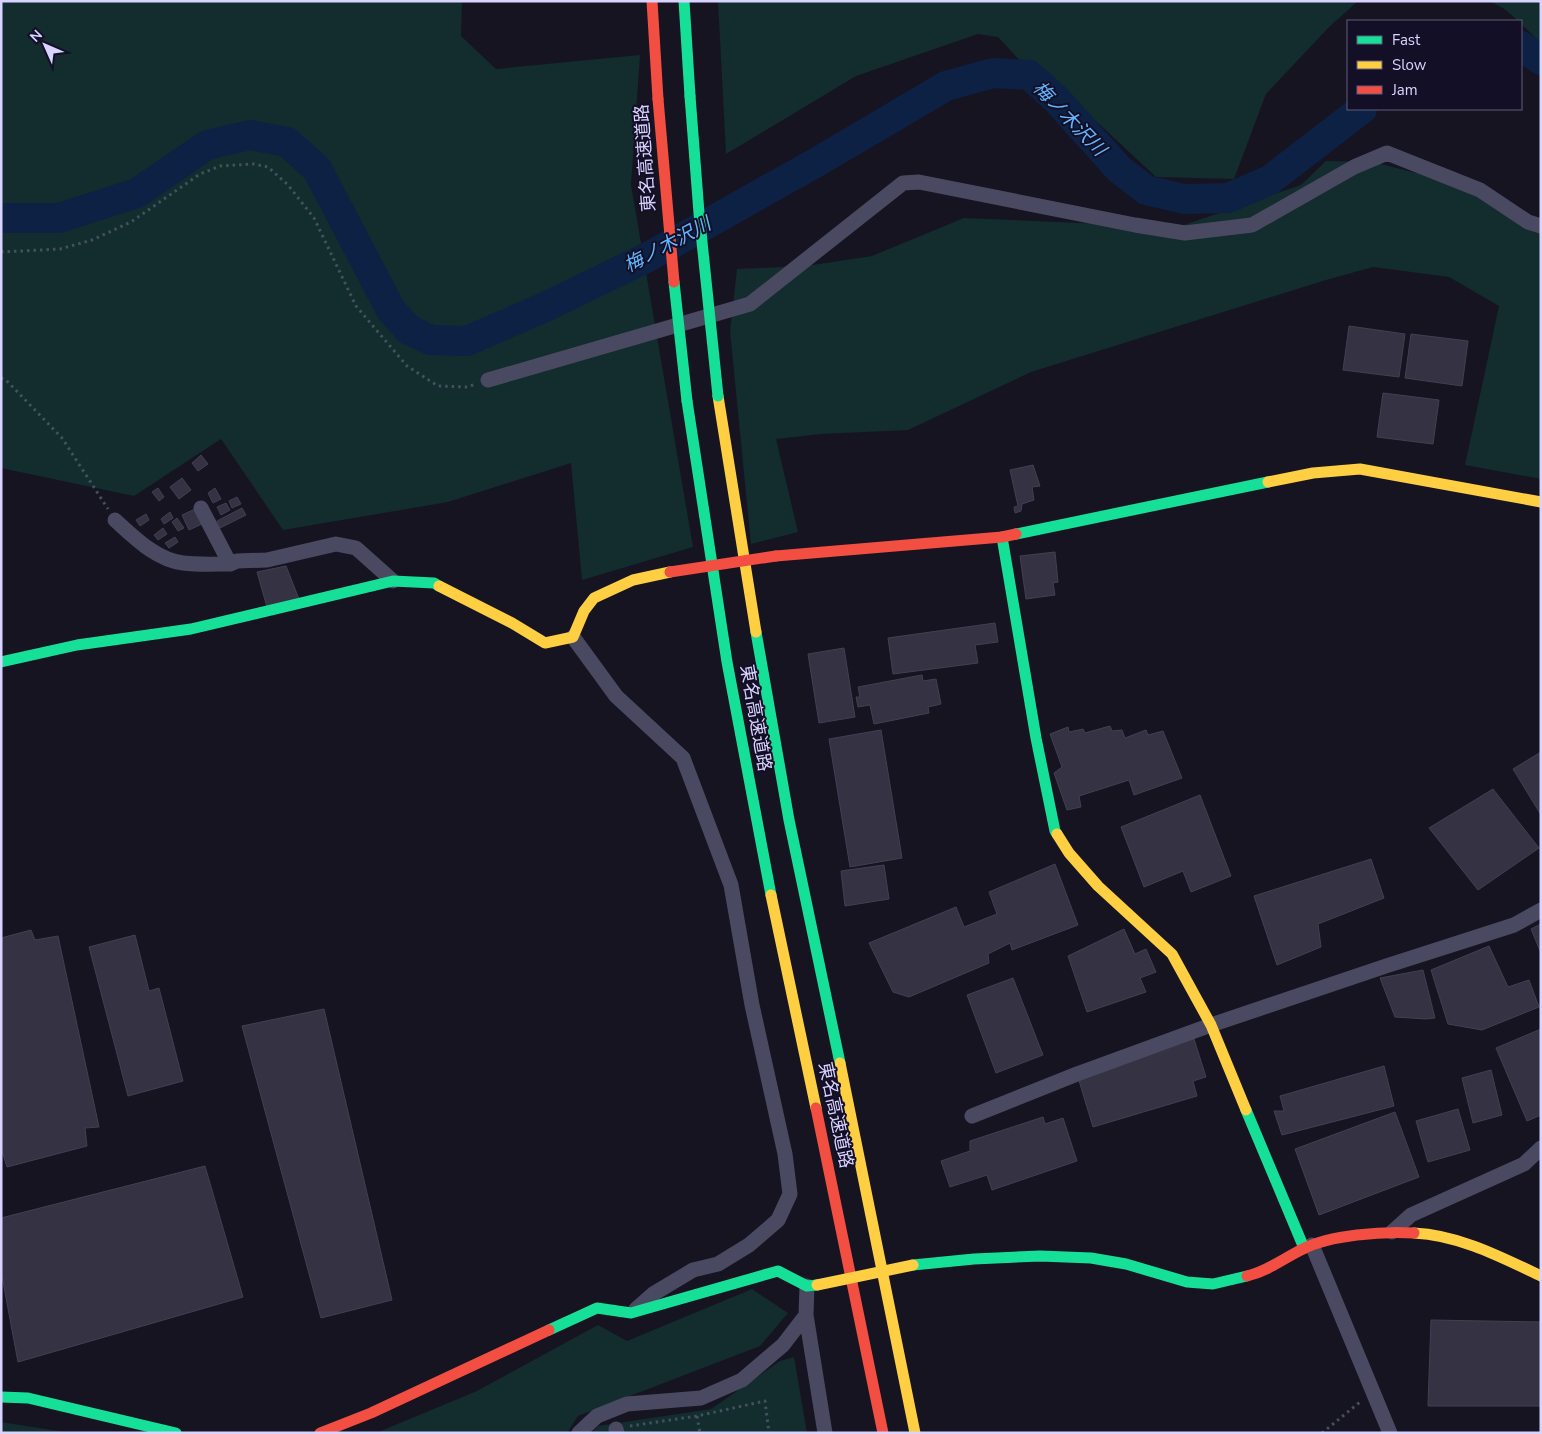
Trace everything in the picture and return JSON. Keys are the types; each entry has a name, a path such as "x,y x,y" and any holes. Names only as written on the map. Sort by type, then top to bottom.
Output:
{"main road":[{"name":"東名高速道路","path":"652,1 668,226 687,402 706,538 755,816 849,1260 883,1433"},
{"name":"東名高速道路","path":"684,1 699,213 718,396 739,536 789,820 915,1433"},
{"path":"1,662 77,645 191,629 393,581 434,583 512,623 545,643 573,637 584,611 594,598 632,580 670,572 776,556 1002,537 1335,470 1360,469 1541,502"},
{"path":"1002,537 1036,738 1055,831 1069,852 1098,886 1172,954 1211,1025 1308,1247"},
{"path":"320,1433 371,1413 597,1308 631,1313 778,1271 812,1286 913,1265 974,1259 1030,1257 1091,1258 1126,1264 1187,1282 1213,1284 1261,1273 1308,1247 1349,1238 1392,1232 1433,1235 1466,1244 1541,1276"},
{"path":"1,1397 28,1398 176,1433"}],"street":[{"path":"488,380 750,304 903,183 919,182 1135,225 1185,233 1252,225 1354,168 1387,153 1480,190 1528,222 1541,226"},
{"path":"201,508 230,564"},
{"path":"115,520 141,543 161,556 181,563 230,564 237,561 267,560 336,544 356,548 393,581"},
{"path":"573,637 616,696 683,758 731,885 752,1005 785,1154 790,1194 778,1220 749,1245 718,1264 693,1270 653,1294 631,1313"},
{"path":"972,1116 1077,1074 1211,1025 1514,925 1541,910"},
{"path":"1392,1232 1411,1215 1524,1164 1541,1148"},
{"path":"1308,1247 1390,1433"},
{"path":"812,1286 806,1315 825,1433"},
{"path":"579,1433 597,1416 627,1404 701,1398 742,1380 783,1344 806,1315"}],"path":[{"path":"1,252 60,248 92,240 131,222 200,174 220,166 254,164 268,167 288,185 314,218 356,306 407,366 438,386 468,387 488,380"},
{"path":"1,378 6,380 62,438 115,520"},
{"path":"1322,1433 1372,1392"},
{"path":"616,1431 765,1401 769,1433"},
{"path":"698,1416 700,1433"}],"green space":[{"path":"1,1 462,1 461,36 496,69 640,55 631,185 693,547 582,580 571,463 448,502 283,530 221,439 134,496 1,468"},
{"path":"718,1 1358,1 1329,27 1266,94 1234,179 1156,177 1069,96 1027,68 998,37 978,34 856,76 726,154"},
{"path":"1490,1 1541,1 1541,43 1522,25 1522,20 1517,20 1506,10"},
{"path":"1326,161 1373,162 1460,184 1541,232 1541,479 1465,465 1499,306 1449,277 1373,267 1031,372 908,430 821,434 776,439 798,532 751,544 730,331 737,269 806,266 872,256 964,218 1178,227 1301,185"},
{"path":"752,1289 788,1313 760,1346 578,1416 567,1433 376,1433 477,1391 598,1325 627,1341"},
{"path":"794,1357 807,1433 592,1433 598,1426 711,1409 780,1361"},
{"path":"1,1422 71,1433 1,1433"}],"building":[{"path":"1349,326 1405,334 1399,377 1343,370"},
{"path":"1411,334 1468,341 1462,386 1405,378"},
{"path":"1383,393 1439,400 1433,444 1377,437"},
{"path":"201,455 208,464 198,471 192,463"},
{"path":"1033,465 1040,486 1032,487 1034,500 1022,504 1021,511 1015,513 1014,507 1018,506 1010,470"},
{"path":"182,478 191,490 179,499 170,487"},
{"path":"158,488 164,497 159,501 152,492"},
{"path":"215,488 221,499 213,503 208,493"},
{"path":"237,497 241,504 232,508 229,501"},
{"path":"226,503 230,510 221,515 217,507"},
{"path":"242,508 246,515 220,528 217,521"},
{"path":"195,509 202,524 189,530 182,515"},
{"path":"170,512 173,518 164,524 161,519"},
{"path":"146,514 149,520 140,526 136,520"},
{"path":"177,518 184,528 178,531 172,522"},
{"path":"163,528 167,534 158,540 154,535"},
{"path":"175,537 178,542 169,548 165,543"},
{"path":"1055,552 1058,582 1053,583 1055,595 1026,599 1020,556"},
{"path":"286,566 299,599 267,607 257,572"},
{"path":"995,623 998,642 975,645 978,663 893,674 888,638"},
{"path":"844,648 855,717 819,723 808,654"},
{"path":"922,675 923,681 936,679 941,704 928,707 929,713 874,724 870,705 858,707 856,697 860,697 858,687"},
{"path":"1110,726 1112,731 1122,730 1125,738 1146,730 1148,735 1163,731 1182,778 1134,795 1129,780 1079,796 1081,807 1067,810 1054,773 1062,767 1050,734 1068,727 1069,732 1083,729 1085,733"},
{"path":"881,730 902,858 850,867 829,739"},
{"path":"1541,752 1541,815 1513,769"},
{"path":"1493,789 1539,848 1478,890 1429,828"},
{"path":"1200,795 1231,876 1191,892 1183,871 1144,887 1121,827"},
{"path":"1371,859 1384,898 1318,924 1321,947 1277,965 1254,896"},
{"path":"1055,864 1078,925 1012,950 1010,943 988,954 989,963 909,997 893,992 869,943 956,907 964,927 997,914 989,892"},
{"path":"884,865 889,899 845,906 841,871"},
{"path":"1541,924 1541,953 1531,929"},
{"path":"1124,929 1135,954 1146,949 1156,972 1140,978 1146,992 1087,1012 1068,956"},
{"path":"31,930 35,940 58,936 99,1127 85,1128 87,1146 7,1167 1,1148 1,938"},
{"path":"135,935 149,991 159,988 183,1081 128,1096 89,947"},
{"path":"1489,946 1508,987 1529,980 1539,1007 1482,1030 1448,1024 1431,970"},
{"path":"1423,970 1435,1018 1395,1017 1380,978"},
{"path":"1013,978 1043,1055 996,1073 967,995"},
{"path":"324,1009 392,1300 321,1318 242,1026"},
{"path":"1541,1029 1541,1115 1527,1121 1496,1048"},
{"path":"1194,1039 1206,1077 1193,1081 1197,1096 1093,1127 1077,1074"},
{"path":"1384,1066 1394,1106 1282,1135 1274,1111 1284,1111 1280,1096"},
{"path":"1491,1070 1502,1115 1473,1123 1462,1078"},
{"path":"1458,1109 1470,1150 1428,1162 1416,1121"},
{"path":"1395,1112 1419,1177 1319,1215 1295,1149"},
{"path":"1043,1117 1045,1124 1063,1118 1077,1161 992,1190 987,1175 950,1187 941,1161 970,1151 970,1141"},
{"path":"205,1166 243,1297 18,1362 1,1271 1,1218"},
{"path":"1431,1320 1541,1322 1541,1406 1428,1406"}],"waterway":[{"name":"梅ノ木沢川","path":"1522,47 1541,60"},
{"name":"梅ノ木沢川","path":"1,218 59,218 137,193 207,145 250,135 287,142 317,169 391,310 409,330 431,340 467,341 545,307 648,257 817,162 946,86 993,73 1029,75 1055,98 1119,169 1146,190 1184,199 1228,198 1270,180 1361,110"}],"traffic: fast":[{"path":"684,1 690,96"},
{"path":"690,96 699,213 718,396"},
{"path":"674,282 687,401"},
{"path":"687,401 727,662 771,895"},
{"path":"1016,534 1268,482"},
{"path":"1002,537 1036,738 1057,834"},
{"path":"1,662 77,645 191,629 393,581 434,583 439,586"},
{"path":"756,632 789,820 840,1063"},
{"path":"1246,1110 1304,1248"},
{"path":"913,1265 974,1259 1040,1256 1091,1258 1126,1264 1187,1282 1213,1284 1247,1276"},
{"path":"549,1330 597,1308 631,1313 778,1271 807,1286 817,1285"},
{"path":"1,1397 28,1398 176,1433"}],"traffic: slow":[{"path":"718,396 756,632"},
{"path":"1268,482 1313,473 1360,469 1541,502"},
{"path":"439,586 512,623 545,643 573,637 584,611 594,598 633,580 670,572"},
{"path":"1057,834 1069,853 1098,886 1172,954 1211,1025 1246,1110"},
{"path":"771,895 816,1108"},
{"path":"840,1063 915,1433"},
{"path":"1414,1233 1463,1242 1541,1276"},
{"path":"817,1285 913,1265"}],"traffic: jam":[{"path":"652,1 658,99"},
{"path":"658,99 674,282"},
{"path":"776,556 1002,537 1016,534"},
{"path":"670,572 776,556"},
{"path":"816,1108 883,1433"},
{"path":"1247,1276 1269,1268 1303,1249 1327,1240 1372,1233 1414,1233"},
{"path":"320,1433 371,1413 549,1330"}]}
